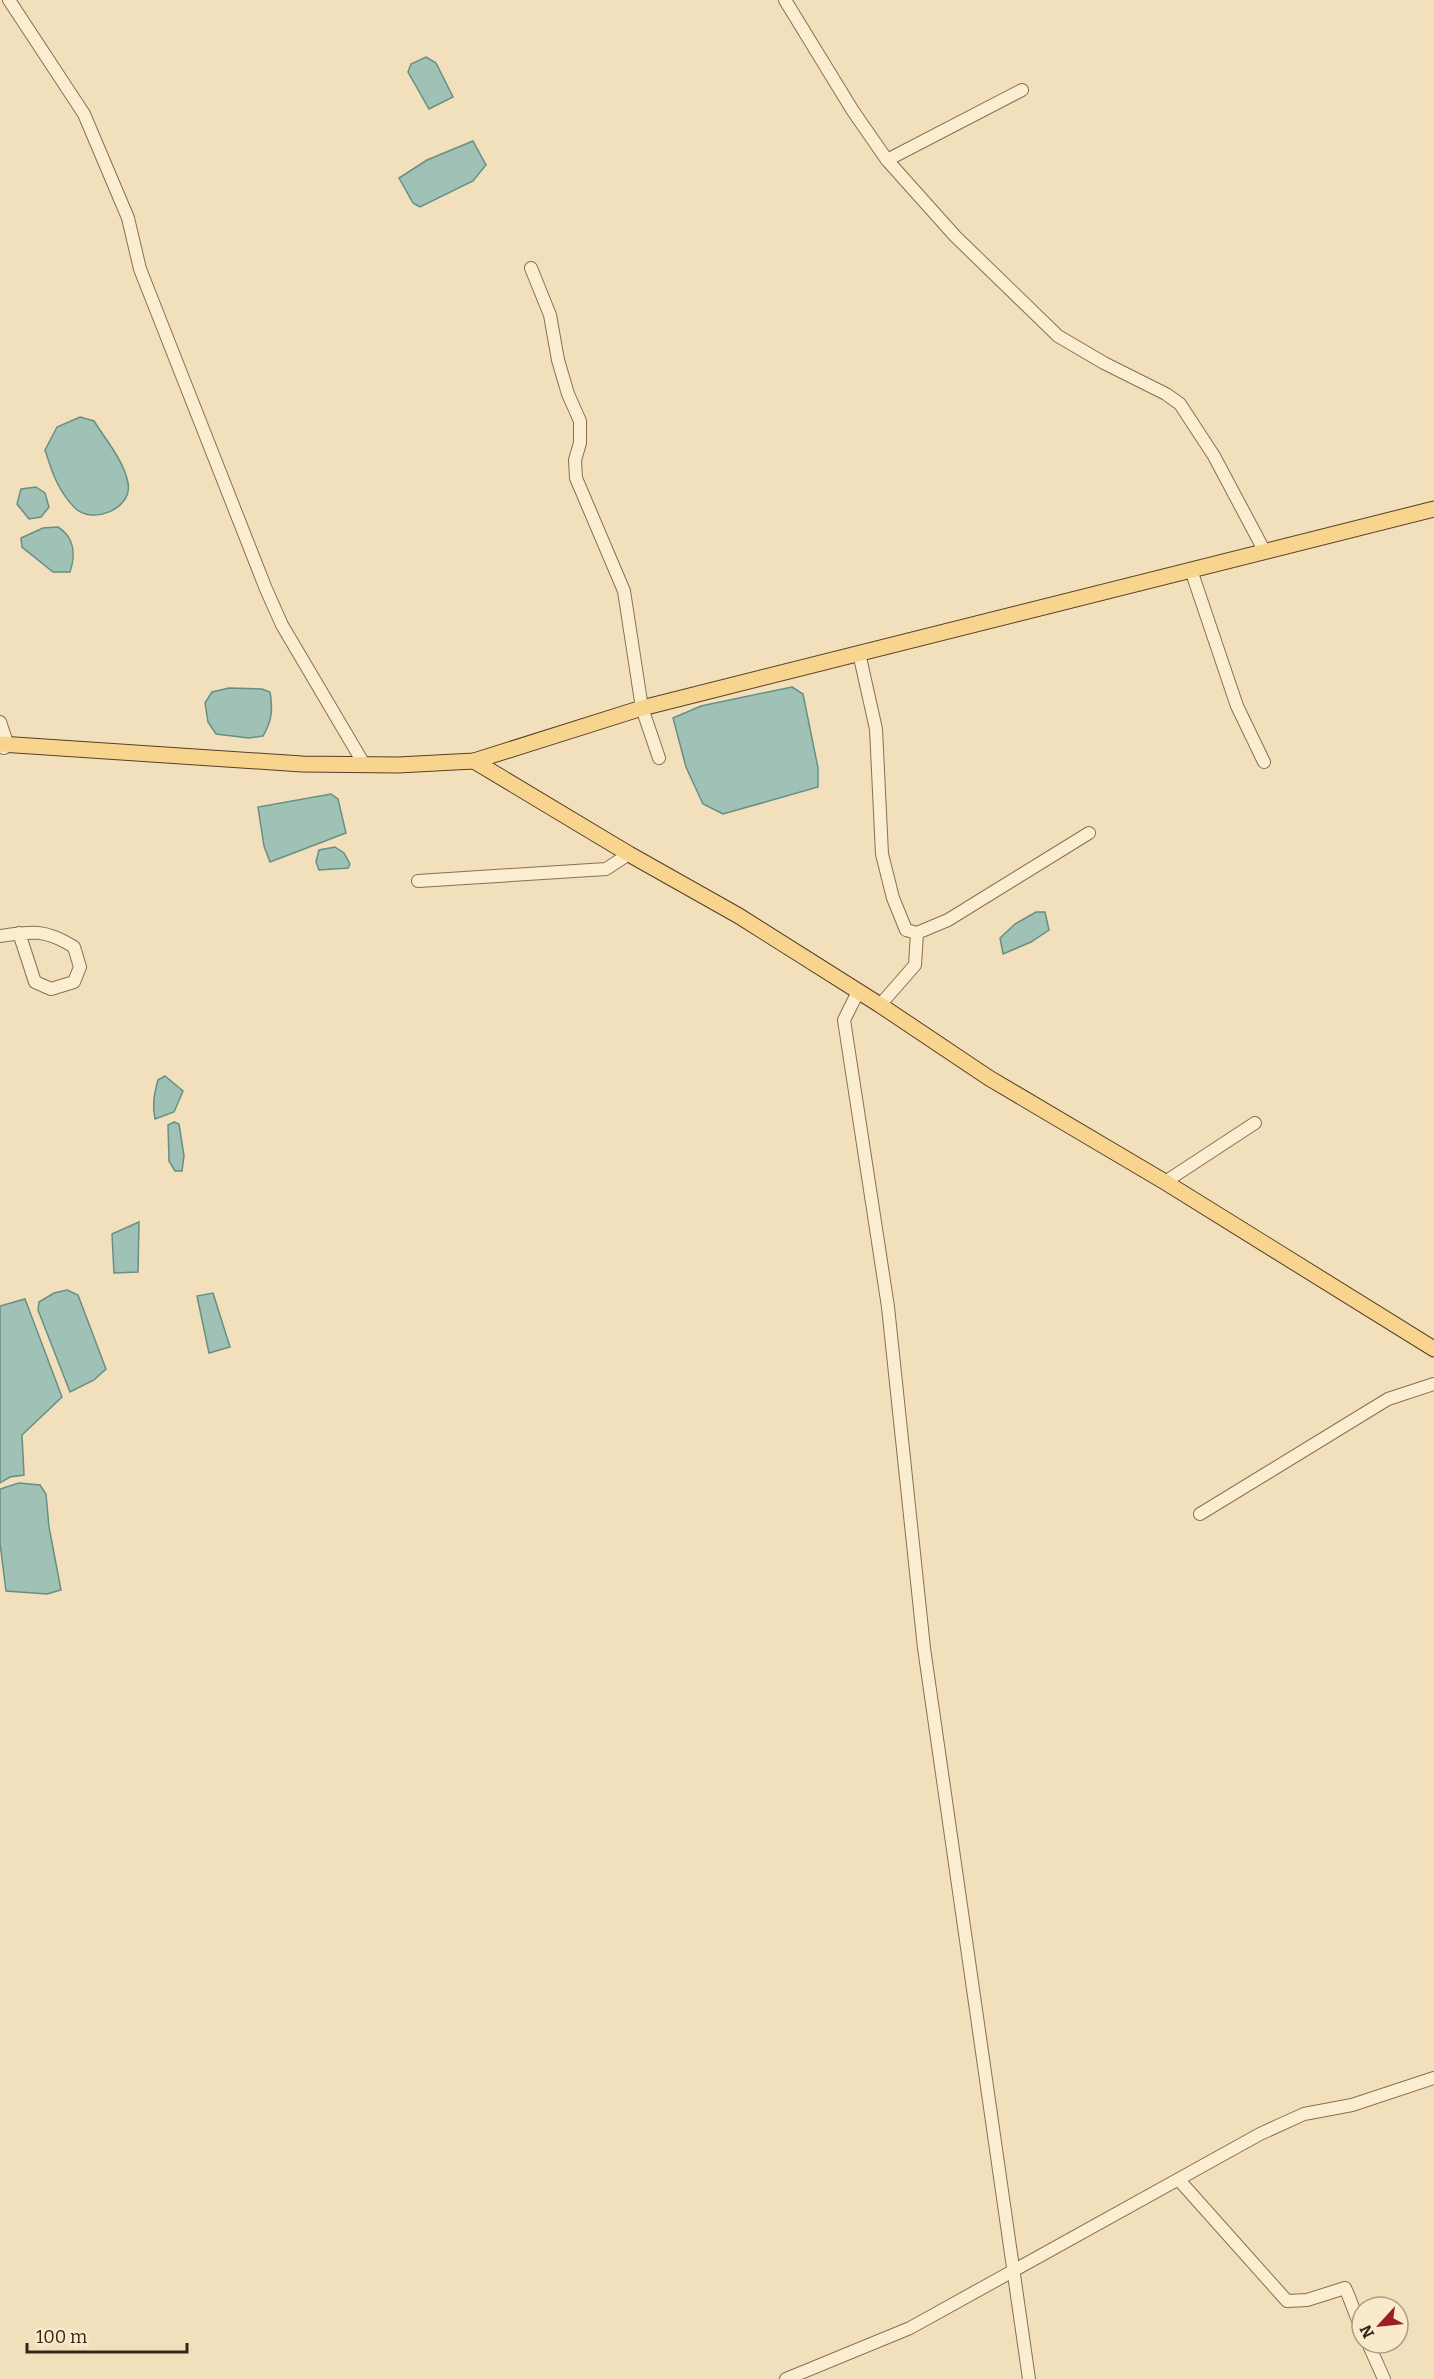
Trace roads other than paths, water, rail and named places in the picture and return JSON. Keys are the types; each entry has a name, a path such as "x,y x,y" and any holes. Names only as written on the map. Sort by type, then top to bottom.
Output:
{"main road":[{"path":"3,747 302,764 474,761 642,708 1434,509"},
{"path":"474,761 628,854 739,916 880,1005 989,1078 1165,1182 1434,1349"}],"street":[{"path":"9,0 84,114 128,218 140,269 266,590 282,625 364,764"},
{"path":"785,0 853,111 887,160 955,236 1058,336 1104,363 1166,394 1180,404 1214,456 1265,552"},
{"path":"887,160 1022,90"},
{"path":"531,268 550,315 562,371 580,421 580,443 574,460 576,478 624,591 642,708 659,758"},
{"path":"1191,570 1237,706 1264,762"},
{"path":"859,653 876,729 882,854 892,898 906,930 916,933 948,920 1089,833"},
{"path":"0,722 3,747"},
{"path":"418,881 606,869 628,854"},
{"path":"0,936 19,933 51,933 74,947 80,968 74,982 51,989 35,982 19,933"},
{"path":"880,1005 915,965 916,933"},
{"path":"858,992 844,1020 888,1307 924,1648 1029,2379"},
{"path":"1165,1182 1255,1123"},
{"path":"1200,1514 1388,1399 1434,1384"},
{"path":"786,2379 910,2328 1260,2134 1304,2114 1352,2105 1434,2078"},
{"path":"1179,2180 1287,2301 1307,2300 1345,2288 1350,2298"},
{"path":"1373,2355 1384,2379"}],"water":[{"path":"426,57 436,63 453,97 429,109 408,72 411,64"},
{"path":"473,141 486,165 473,181 420,207 413,203 399,178 427,160"},
{"path":"80,417 94,421 119,459 126,475 128,492 118,507 110,512 91,515 75,508 64,495 50,466 45,450 57,427"},
{"path":"36,487 45,493 49,507 41,517 29,519 17,504 21,489"},
{"path":"58,527 67,536 72,546 73,559 70,572 53,572 22,547 21,538 43,528"},
{"path":"792,687 803,694 818,768 818,787 723,814 703,804 686,767 673,718 701,706"},
{"path":"229,688 262,689 270,692 271,715 263,736 249,738 216,734 208,722 205,703 212,692"},
{"path":"331,794 338,799 346,833 270,862 264,846 258,807"},
{"path":"335,847 344,853 350,864 348,868 319,870 316,862 319,850"},
{"path":"1036,912 1045,912 1049,930 1031,942 1003,954 1000,938 1015,924"},
{"path":"165,1076 183,1091 174,1112 155,1119 155,1090 158,1080"},
{"path":"174,1122 179,1124 184,1156 182,1171 175,1171 169,1161 168,1125"},
{"path":"139,1222 138,1272 114,1273 112,1234"},
{"path":"67,1290 78,1295 106,1369 94,1380 70,1392 38,1310 39,1302 54,1293"},
{"path":"213,1293 230,1347 209,1353 197,1296"},
{"path":"25,1299 62,1397 22,1435 24,1475 10,1477 0,1483 0,1306"},
{"path":"19,1483 40,1485 46,1494 49,1527 61,1590 47,1594 6,1591 0,1543 0,1489"}]}
